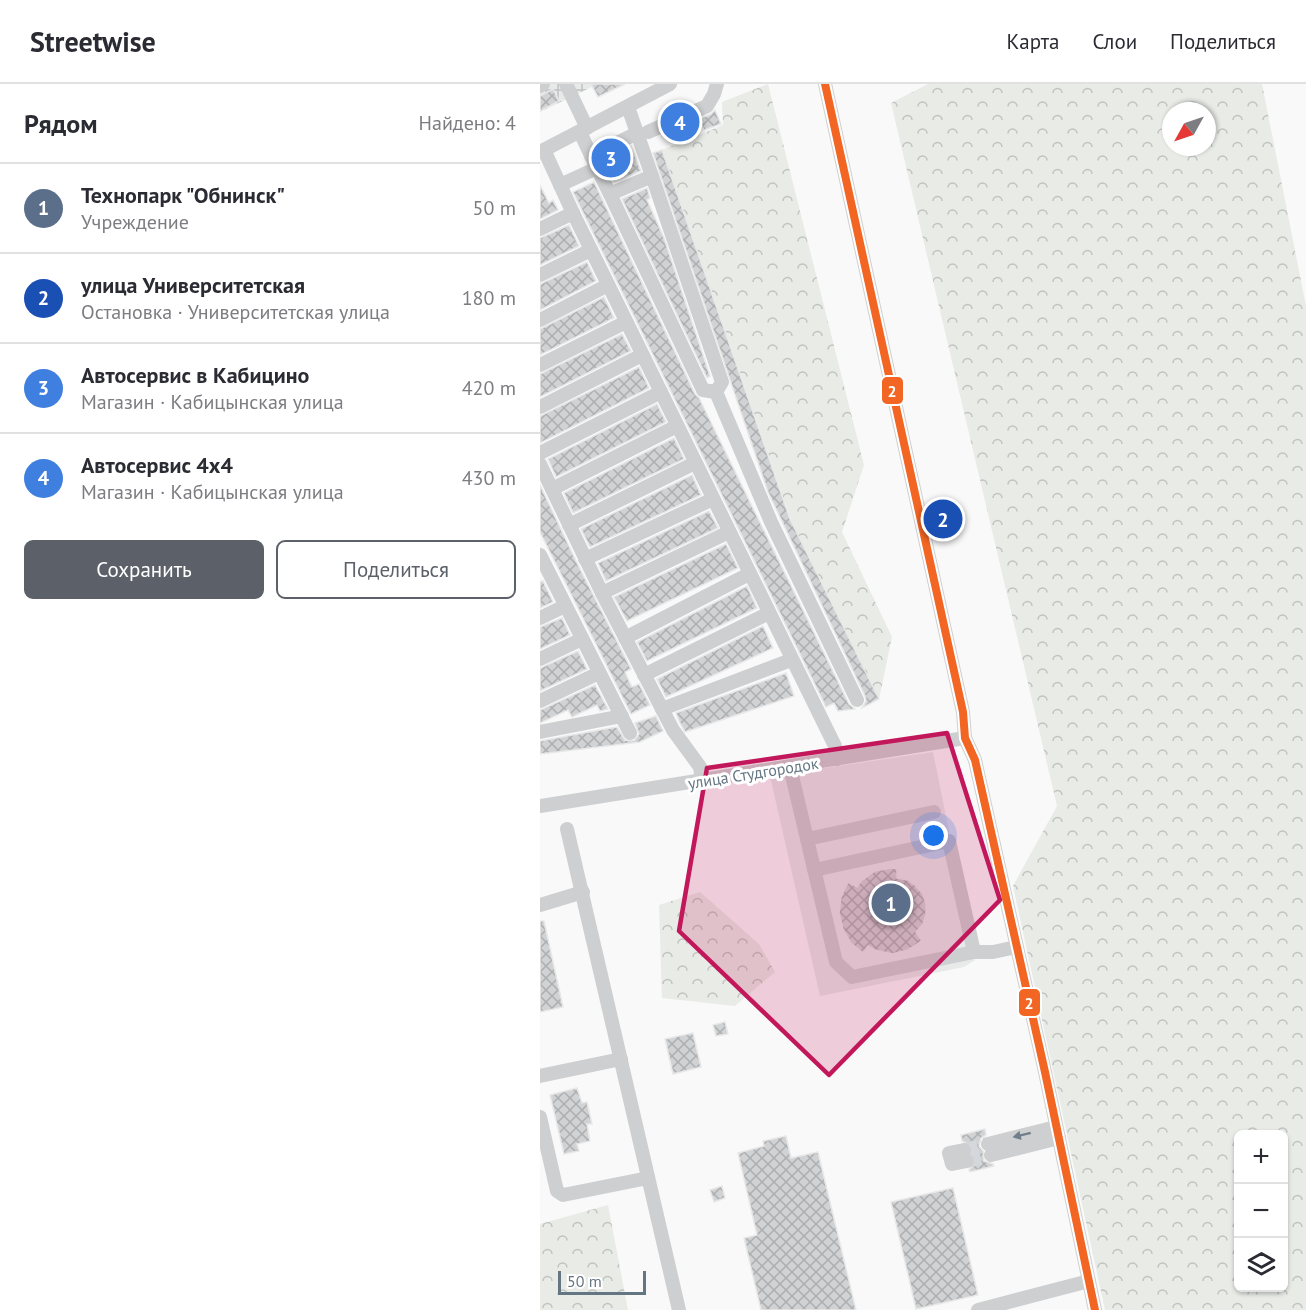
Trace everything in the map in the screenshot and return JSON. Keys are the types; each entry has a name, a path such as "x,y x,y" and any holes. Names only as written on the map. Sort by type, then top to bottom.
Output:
{"street":[{"path":"566,84 594,162 703,390 716,392"},
{"path":"670,84 542,151 835,746 837,759"},
{"path":"560,185 643,132 707,106 717,84"},
{"path":"825,84 963,712 965,738 975,760 1095,1310"},
{"path":"628,107 643,132 652,176 722,382 716,392"},
{"path":"610,194 652,176"},
{"path":"540,229 573,213"},
{"path":"540,275 591,250"},
{"path":"540,320 608,285"},
{"path":"540,365 626,322"},
{"path":"540,407 642,355"},
{"path":"540,453 661,392"},
{"path":"716,392 771,522 857,700"},
{"path":"552,489 677,426"},
{"path":"569,525 695,463"},
{"path":"540,464 585,559 673,730 700,766 702,781"},
{"path":"585,559 713,499"},
{"path":"602,593 729,532"},
{"path":"540,555 544,575 565,606 630,733"},
{"path":"625,638 749,574"},
{"path":"540,618 565,606"},
{"path":"645,675 769,613"},
{"path":"540,659 582,639"},
{"path":"662,709 791,660"},
{"path":"540,700 599,673"},
{"path":"540,732 622,716"},
{"name":"улица Студгородок","path":"540,807 965,738"},
{"path":"790,767 836,962 852,977 974,952 993,952 1016,947"},
{"path":"807,839 934,812"},
{"path":"567,828 679,1310"},
{"path":"814,870 949,841 974,952"},
{"path":"540,905 583,892"},
{"path":"540,1076 621,1059"},
{"path":"540,1117 557,1191 563,1195 648,1178"},
{"path":"990,1149 1057,1133"},
{"path":"978,1310 1089,1281"}],"highlighted area":[{"path":"947,733 1000,900 829,1075 679,931 707,768"}],"shaded area":[{"path":"540,84 598,84 540,112"},
{"path":"933,752 975,960 964,967 820,996 770,776"}],"green space":[{"path":"768,84 864,465 842,532 892,637 879,699 793,525 662,150 723,125 722,102"},
{"path":"928,84 1262,84 1306,306 1306,1310 1105,1310 1013,886 1057,806 891,103"},
{"path":"700,892 759,944 775,972 735,1006 662,998 659,905"},
{"path":"608,1205 628,1310 540,1310 540,1224"}],"building":[{"path":"591,84 625,84 598,97"},
{"path":"553,89 559,101 540,111 540,96"},
{"path":"715,110 721,124 704,130 699,119"},
{"path":"631,146 641,171 614,182 603,160"},
{"path":"662,150 790,519 879,699 862,708 866,701 865,696 768,492 653,153"},
{"path":"594,182 695,394 699,398 849,704 855,709 838,711 834,703 826,707 573,192"},
{"path":"540,185 549,203 553,200 558,210 540,219"},
{"path":"647,188 650,198 647,200 664,238 710,376 707,378 622,199"},
{"path":"569,225 579,246 540,265 540,238"},
{"path":"587,262 596,281 540,310 540,284"},
{"path":"604,297 614,318 540,355 540,329"},
{"path":"622,334 631,351 540,397 540,374"},
{"path":"639,367 649,388 540,443 540,416"},
{"path":"657,404 666,422 556,477 548,459"},
{"path":"674,438 684,459 573,513 564,493"},
{"path":"692,475 701,495 590,547 581,529"},
{"path":"540,485 631,669 625,672 632,687 639,684 650,705 631,714 540,532"},
{"path":"709,511 718,528 606,581 598,563"},
{"path":"726,544 738,568 627,621 614,597"},
{"path":"543,581 553,602 540,608 540,582"},
{"path":"747,586 757,608 647,661 637,642"},
{"path":"562,618 570,635 540,649 540,627"},
{"path":"763,626 773,648 666,697 657,679"},
{"path":"578,651 587,669 540,691 540,668"},
{"path":"786,673 794,696 685,732 679,721 676,713"},
{"path":"595,685 608,709 600,711 597,705 572,717 568,710 540,723 540,710"},
{"path":"656,716 663,731 640,742 540,754 540,741 617,727 625,740 634,741 639,734 635,723"},
{"path":"897,869 897,878 908,880 923,894 926,914 923,924 916,932 922,941 908,950 892,954 868,946 863,953 851,943 843,929 839,913 841,897 848,882 857,887 861,881 875,871"},
{"path":"540,921 544,921 563,1007 540,1012"},
{"path":"725,1022 728,1034 716,1036 713,1025"},
{"path":"693,1033 701,1067 673,1074 665,1039"},
{"path":"577,1088 582,1103 587,1102 592,1124 587,1124 590,1141 577,1144 579,1151 564,1154 550,1095"},
{"path":"985,1129 986,1135 981,1138 979,1146 983,1151 984,1161 994,1166 970,1172 976,1159 972,1154 971,1145 962,1141 961,1135"},
{"path":"786,1136 791,1158 818,1152 856,1310 761,1310 744,1238 757,1235 738,1153 764,1146 763,1141"},
{"path":"722,1186 725,1198 714,1202 710,1190"},
{"path":"953,1188 978,1295 916,1309 891,1202"}],"tunnel":[{"path":"964,1150 988,1144"},
{"path":"967,1161 991,1155"}],"transit line":[{"name":"2","path":"825,84 963,712 965,738 975,760 1045,1072 1095,1310"}],"place":[{"name":"Автосервис 4х4","path":"680,122"},
{"name":"Автосервис в Кабицино","path":"611,158"},
{"name":"улица Университетская","path":"943,519"},
{"name":"Технопарк \"Обнинск\"","path":"891,903"}]}
